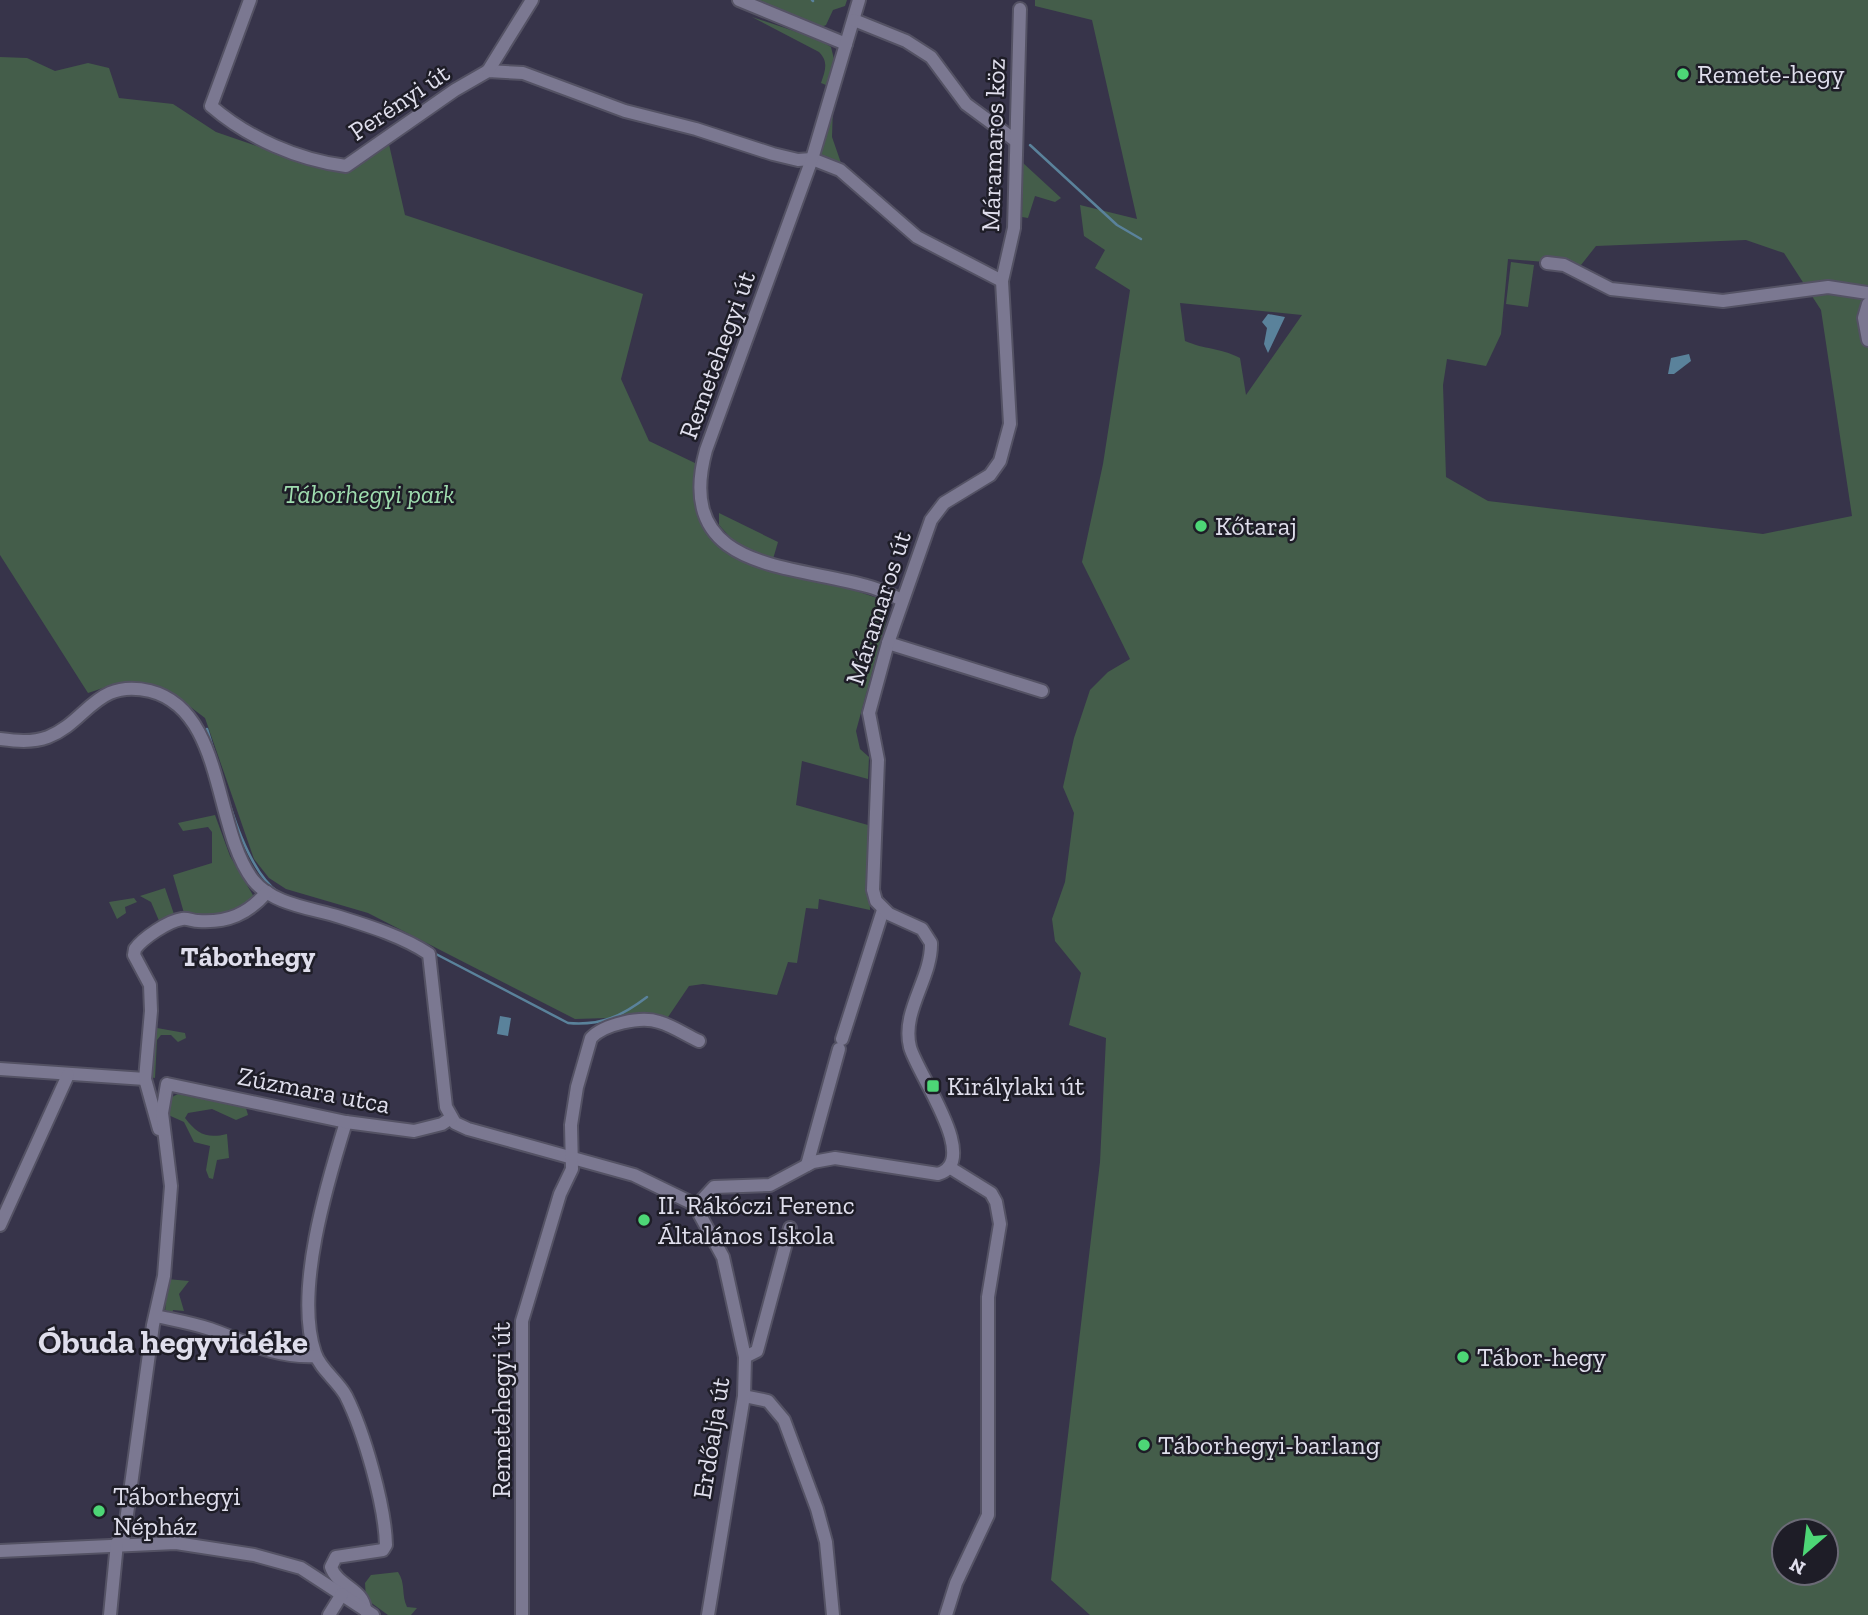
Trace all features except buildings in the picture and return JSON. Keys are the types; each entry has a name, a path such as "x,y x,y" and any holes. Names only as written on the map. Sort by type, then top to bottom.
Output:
{"street":[{"name":"Perényi út","path":"250,0 211,106 233,122 310,161 346,166 455,90 488,71 531,0"},
{"path":"739,0 846,44"},
{"path":"871,0 857,10 931,57 967,104 1016,141"},
{"name":"Máramaros köz","path":"1002,281 1014,228 1020,9"},
{"name":"Remetehegyi út","path":"857,10 812,159 706,450 700,482 703,507 720,537 745,557 771,567 869,586 902,600"},
{"name":"Perényi út","path":"488,71 537,76 568,92 625,111 696,129 773,154 812,159"},
{"path":"812,159 840,170 855,181 889,216 916,237 1002,281"},
{"path":"1547,263 1564,265 1611,289 1723,301 1828,287 1868,293"},
{"name":"Máramaros út","path":"883,910 873,890 878,760 869,713 881,664 931,520 944,503 990,475 1000,461 1010,424 1002,281"},
{"path":"1868,304 1864,318 1868,340"},
{"path":"888,643 1042,691"},
{"path":"0,738 30,741 47,737 67,725 95,700 111,692 141,689 163,696 184,710 198,729 246,869 267,892 293,905 360,924 423,950 431,959 446,1107 451,1118 468,1129 572,1156 654,1182 700,1206 714,1187 770,1185 807,1165 835,1158 930,1174 944,1172 949,1167 954,1158 952,1136 915,1059 908,1037 931,943 922,929 883,910 840,1044 807,1165"},
{"path":"110,1615 164,1276 172,1186 163,1139 151,1108 145,1079 151,1011 150,985 134,955 135,948 145,939 181,919 215,922 230,919 248,911 267,892"},
{"name":"Remetehegyi út","path":"522,1615 522,1321 560,1194 572,1169 571,1125 577,1087 592,1038 596,1032 646,1020 658,1021 699,1041"},
{"path":"0,1069 145,1079"},
{"path":"0,1225 68,1075"},
{"name":"Zúzmara utca","path":"163,1139 162,1113 167,1084 346,1122 414,1131 442,1124 451,1118"},
{"path":"346,1122 312,1261 309,1321 315,1356 347,1399 382,1504 386,1545 383,1550 337,1557 331,1567 335,1576 361,1597 369,1612"},
{"path":"946,1615 956,1583 988,1515 988,1297 1000,1224 996,1202 991,1193 949,1167"},
{"name":"Erdőalja út","path":"700,1206 704,1224 723,1257 730,1278 745,1357 744,1396 708,1615"},
{"path":"745,1357 757,1351 790,1228"},
{"path":"156,1316 210,1329 272,1353 315,1356"},
{"path":"744,1396 768,1401 784,1420 827,1542 833,1615"},
{"path":"0,1551 120,1543 176,1543 289,1562 369,1612"},
{"path":"328,1615 342,1594"}],"green space":[{"path":"750,0 847,0 845,6 833,10 826,25 817,29"},
{"path":"1035,0 1868,0 1868,1615 1090,1615 1051,1580 1100,1162 1106,1038 1069,1025 1081,973 1055,941 1052,919 1065,882 1074,813 1063,787 1074,738 1090,690 1108,672 1130,659 1082,562 1103,464 1130,290 1095,268 1105,250 1084,236 1080,205 1137,219 1092,20 1035,6","holes":["1746,240 1784,253 1821,310 1852,516 1763,534 1488,501 1446,477 1443,385 1447,359 1486,366 1501,334 1508,259 1581,265 1596,246","1180,303 1302,315 1246,395 1240,358 1185,341"]},
{"path":"752,17 818,39 831,47 834,59 826,85 821,83 825,63 819,52"},
{"name":"Táborhegyi park","path":"0,57 27,58 55,71 88,63 109,68 119,98 173,104 216,132 309,164 346,169 388,140 405,215 643,294 621,379 649,441 697,464 696,502 704,526 711,537 730,554 743,560 891,603 856,731 860,749 869,757 868,779 802,761 796,805 868,825 870,910 819,899 818,909 806,908 797,963 788,962 777,995 703,984 689,986 666,1020 642,1017 575,1019 368,913 286,889 269,878 254,859 205,718 168,690 152,685 118,683 88,693 0,555"},
{"path":"833,107 832,137 841,163 822,158 819,151"},
{"path":"1023,163 1061,198 1055,202 1035,196 1028,218 1022,217"},
{"path":"1511,262 1534,265 1528,307 1506,304"},
{"path":"719,513 778,542 773,559 736,544 719,525"},
{"path":"215,815 230,856 254,897 231,914 204,917 184,913 173,875 212,863 212,832 208,827 183,831 178,823"},
{"path":"165,888 175,917 160,923 151,902 140,896"},
{"path":"134,898 137,902 125,907 126,913 117,919 109,902"},
{"path":"157,1028 185,1033 186,1038 178,1042 171,1035 161,1035 157,1040 155,1078 149,1077 152,1031"},
{"path":"178,1094 246,1108 248,1115 236,1120 212,1109 188,1113 185,1118 203,1134 227,1134 229,1158 217,1160 213,1179 209,1178 206,1170 210,1146 194,1142 184,1122 166,1114 170,1098"},
{"path":"167,1279 189,1281 179,1294 184,1311 173,1310 172,1315 165,1314"},
{"path":"398,1572 407,1607 417,1608 411,1615 388,1615 366,1599 365,1583 371,1575"}],"water":[{"path":"1268,314 1285,317 1268,353 1264,344 1267,328 1262,322"},
{"path":"1689,354 1691,361 1674,374 1668,374 1671,358"},
{"path":"500,1016 511,1018 508,1036 497,1034"}],"waterway":[{"path":"1030,145 1117,225 1141,239"},
{"path":"207,729 243,840 265,879 278,892"},
{"path":"434,953 568,1023 601,1021 629,1010 647,997"}],"place":[{"name":"Remete-hegy","path":"1683,74"},
{"name":"Kőtaraj","path":"1201,526"},
{"name":"Királylaki út","path":"933,1086"},
{"name":"II. Rákóczi Ferenc Általános Iskola","path":"644,1220"},
{"name":"Tábor-hegy","path":"1463,1357"},
{"name":"Táborhegyi-barlang","path":"1144,1445"},
{"name":"Táborhegyi Népház","path":"99,1511"}],"district":[{"name":"Táborhegy","path":"248,956"},
{"name":"Óbuda hegyvidéke","path":"173,1341"}]}
